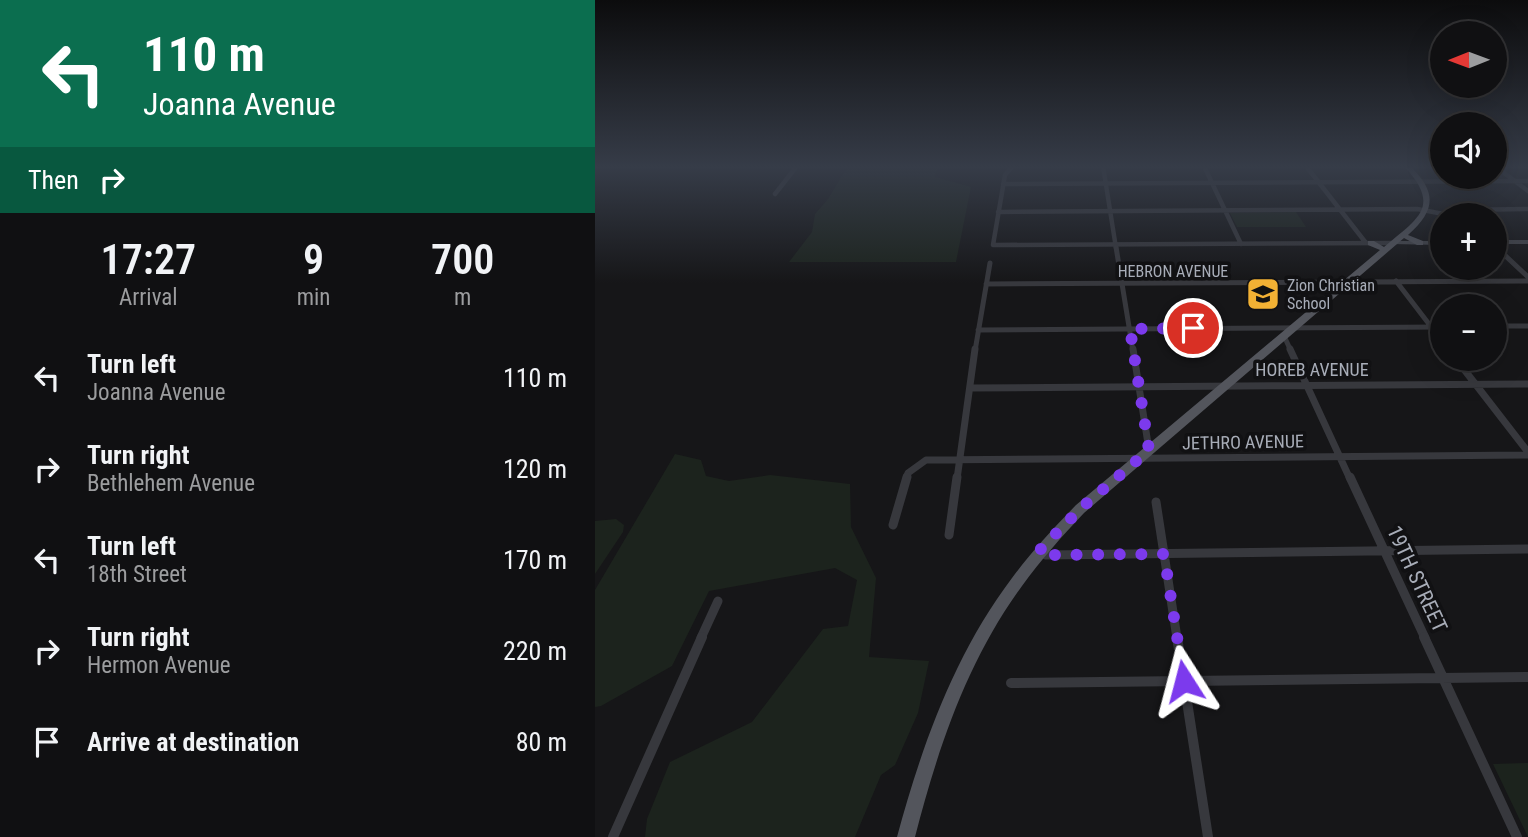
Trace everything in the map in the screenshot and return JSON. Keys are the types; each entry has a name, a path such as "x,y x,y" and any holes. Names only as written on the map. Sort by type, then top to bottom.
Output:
{"main road":[{"path":"906,837 915,798 948,700 985,627 1038,552 1080,509 1394,242 1426,210 1427,205"},
{"path":"1369,243 1420,243"}],"street":[{"path":"999,205 993,245 1369,243"},
{"path":"1110,205 1139,386 1145,454"},
{"path":"1223,205 1241,244"},
{"path":"1336,205 1369,243"},
{"path":"1507,209 1528,209"},
{"path":"1426,210 1430,211"},
{"path":"998,212 1430,211"},
{"path":"1394,242 1430,243"},
{"path":"1507,243 1528,242"},
{"path":"1507,257 1528,279"},
{"path":"949,535 990,263"},
{"name":"HEBRON AVENUE","path":"986,284 1528,279"},
{"path":"1396,282 1430,326"},
{"path":"1507,326 1528,326"},
{"path":"978,330 1289,332 1430,327"},
{"name":"19TH STREET","path":"1289,332 1308,385 1340,457 1517,837"},
{"path":"1465,371 1528,453"},
{"name":"HOREB AVENUE","path":"970,388 1228,384 1528,384"},
{"name":"JETHRO AVENUE","path":"893,525 912,464 926,460 1145,454 1340,457 1528,453"},
{"path":"1156,502 1208,837"},
{"path":"1038,552 1046,555 1528,550"},
{"path":"613,837 718,601"},
{"path":"1011,683 1528,677"}],"shaded area":[{"path":"823,205 967,205 956,262 789,262 812,232 815,214"},
{"path":"1296,212 1306,227 1237,227 1230,213"},
{"path":"675,454 701,460 706,476 729,481 770,475 850,484 851,527 876,578 869,657 929,661 918,713 895,765 881,775 855,837 645,837 647,819 670,762 752,722 823,629 848,626 857,580 835,568 709,591 672,666 595,707 595,590"},
{"path":"616,519 624,525 623,532 595,574 595,521"},
{"path":"1528,763 1528,837 1493,764"}],"place":[{"name":"Zion Christian School","path":"1263,294"}],"route":[{"path":"1184,681 1164,554 1046,555 1038,552 1080,509 1149,450 1130,329 1193,328"}]}
